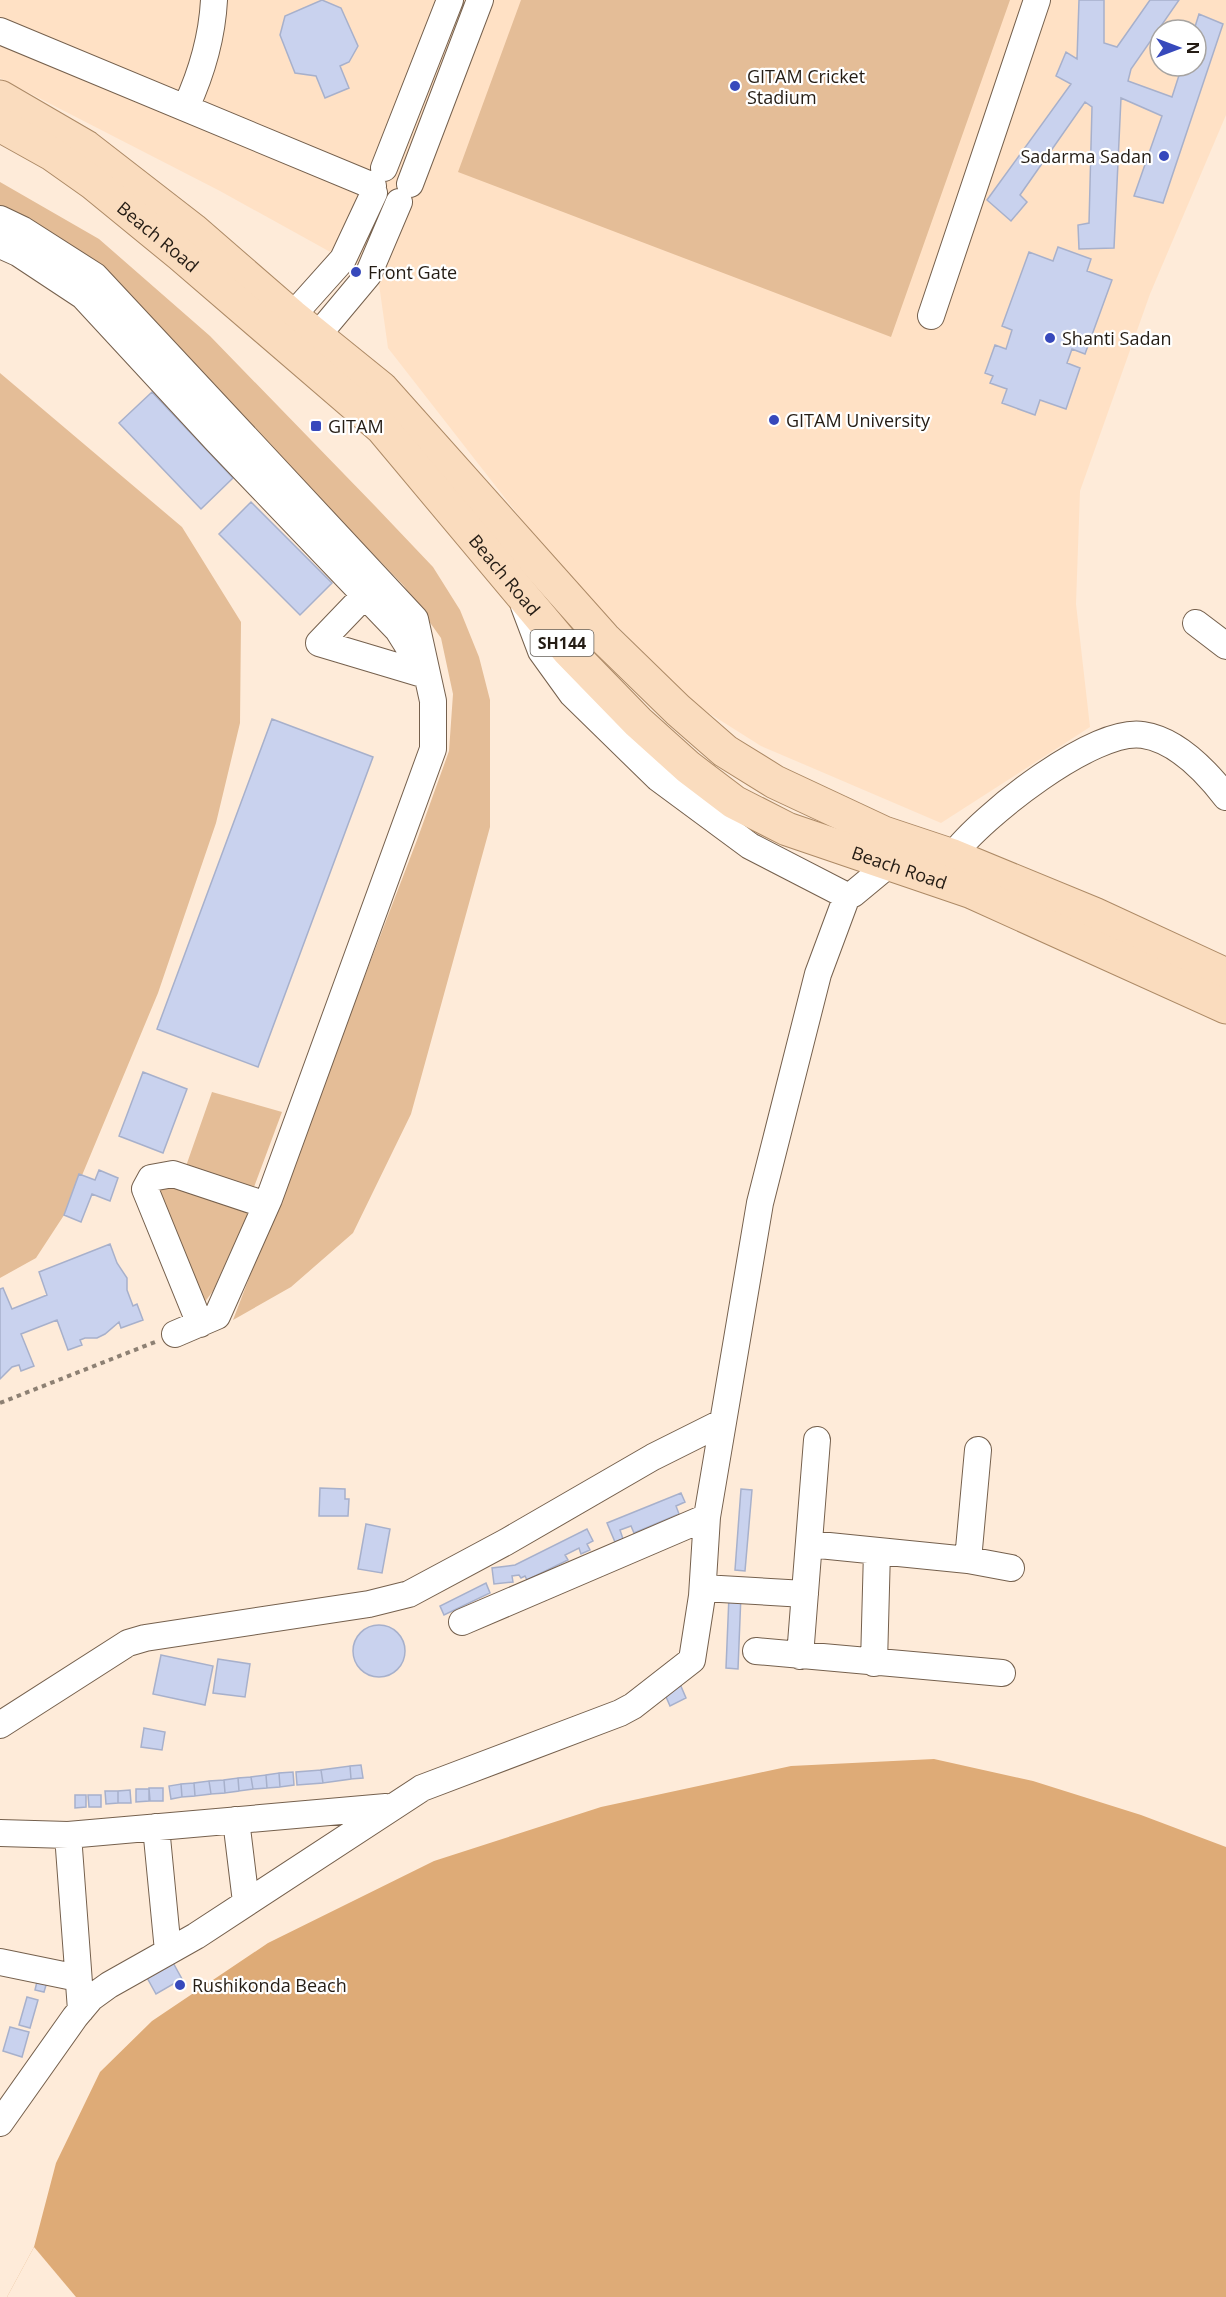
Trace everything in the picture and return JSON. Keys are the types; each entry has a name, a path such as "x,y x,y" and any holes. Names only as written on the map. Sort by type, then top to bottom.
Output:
{"main road":[{"name":"SH144","path":"0,97 86,147 193,230 304,326 381,388 604,638 678,710 725,751 775,782 884,833 947,868 1094,914 1226,975"},
{"name":"Beach Road","path":"0,125 52,154 93,183 181,255 382,428 568,650 638,722 688,767 734,802 787,829 888,865 947,868 1002,905 1226,1007"}],"street":[{"path":"186,107 201,75 207,54 214,0"},
{"path":"304,326 343,259 377,182 450,0"},
{"path":"304,326 368,275 405,193 480,0"},
{"path":"931,316 1037,0"},
{"path":"0,31 377,182"},
{"path":"391,166 398,167 408,177 405,193 392,203 379,199 377,182 391,166"},
{"path":"0,219 23,230 95,276 415,619 433,701 433,749 266,1205 208,1320 175,1334"},
{"path":"0,245 18,253 83,296 217,441 399,630 426,675"},
{"path":"518,592 541,651 566,686 658,778 750,846 847,896 853,894 888,865"},
{"path":"365,595 319,643 426,675"},
{"path":"1196,623 1226,646"},
{"path":"947,868 990,818 1030,784 1070,759 1107,740 1141,735 1165,741 1222,785"},
{"path":"0,2123 81,2010 91,1998 109,1985 246,1902 389,1807 422,1788 620,1713 633,1706 692,1660 703,1587 707,1517 759,1203 818,974 847,896"},
{"path":"208,1320 145,1189 151,1178 173,1174 266,1205"},
{"path":"0,1725 128,1643 146,1638 369,1604 409,1594 506,1542 653,1456 723,1422"},
{"path":"800,1656 817,1440"},
{"path":"968,1560 978,1450"},
{"path":"462,1622 707,1517"},
{"path":"809,1544 968,1560 1011,1568"},
{"path":"874,1663 878,1551"},
{"path":"703,1587 805,1594"},
{"path":"756,1651 1002,1673"},
{"path":"0,1833 68,1835 389,1807"},
{"path":"236,1820 246,1902"},
{"path":"156,1827 168,1951"},
{"path":"68,1835 81,2010"},
{"path":"0,1962 78,1978"}],"path":[{"path":"0,1403 175,1334"}],"shaded area":[{"name":"GITAM University","path":"0,0 1226,0 1226,115 1150,294 1080,491 1076,604 1090,727 941,823 761,746 696,705 558,566 388,348 377,270 343,259 220,191 0,78"},
{"name":"GITAM Cricket Stadium","path":"521,0 1010,0 891,337 458,172"},
{"path":"0,182 99,239 210,336 433,567 460,610 479,657 490,700 490,827 411,1114 353,1233 291,1287 233,1320 449,751 453,694 441,638 404,586 266,443 0,209"},
{"path":"0,373 182,527 241,622 240,723 216,823 158,993 68,1209 36,1258 0,1278"},
{"path":"212,1092 282,1112 254,1187 185,1169"},
{"path":"163,1185 250,1209 213,1291 201,1307 156,1191"},
{"path":"934,1759 1033,1781 1141,1815 1226,1847 1226,2297 7,2297 34,2247 56,2163 100,2072 152,2021 268,1943 434,1861 601,1807 791,1766"}],"pier":[{"path":"34,2247 76,2297 7,2297"}],"building":[{"path":"322,0 341,8 358,46 349,62 340,66 349,88 325,98 316,76 295,73 280,35 285,16"},
{"name":"Sadarma Sadan","path":"1079,0 1104,0 1104,43 1117,47 1150,0 1179,0 1166,18 1148,18 1148,45 1131,69 1128,81 1172,97 1178,78 1205,78 1163,203 1134,196 1162,116 1121,98 1114,248 1079,249 1078,225 1089,223 1092,107 1085,102 1020,195 1027,202 1011,221 987,200 1071,84 1056,76 1066,52 1077,59"},
{"name":"Sadarma Sadan","path":"1199,14 1223,24 1208,69 1208,18 1198,18"},
{"name":"Shanti Sadan","path":"1058,247 1091,259 1087,271 1112,280 1085,354 1072,349 1067,363 1080,368 1066,409 1040,400 1035,415 1002,403 1007,389 990,383 993,376 985,373 995,345 1006,349 1012,330 1002,326 1029,252 1053,261"},
{"path":"152,392 233,478 201,509 119,423"},
{"path":"251,502 332,583 300,615 219,534"},
{"path":"272,719 373,757 258,1067 157,1029"},
{"path":"143,1072 187,1089 163,1153 119,1136"},
{"path":"99,1170 118,1178 110,1201 92,1194 81,1222 64,1215 79,1174 95,1180"},
{"path":"110,1244 117,1263 127,1278 127,1290 133,1306 137,1304 143,1320 121,1328 119,1322 105,1334 97,1338 80,1340 82,1345 68,1350 57,1320 21,1334 34,1366 21,1371 19,1365 12,1367 0,1379 0,1289 3,1288 12,1309 47,1295 39,1272"},
{"path":"320,1488 345,1489 345,1499 349,1499 348,1516 319,1516"},
{"path":"741,1489 752,1490 745,1571 735,1570"},
{"path":"681,1493 685,1502 676,1506 679,1514 634,1533 631,1526 620,1530 623,1539 615,1542 607,1523"},
{"path":"366,1524 390,1529 382,1573 358,1569"},
{"path":"587,1529 593,1541 587,1544 590,1550 581,1554 579,1548 565,1555 568,1560 527,1580 525,1576 521,1578 519,1575 512,1576 513,1582 494,1584 492,1568 515,1565"},
{"path":"486,1583 490,1593 444,1615 440,1606"},
{"path":"741,1594 738,1669 726,1668 729,1596"},
{"path":"379,1625 389,1627 397,1633 403,1641 405,1651 403,1661 397,1669 389,1675 379,1677 369,1675 361,1669 355,1661 353,1651 355,1641 361,1633 369,1627"},
{"path":"161,1655 213,1666 205,1705 153,1694"},
{"path":"218,1659 250,1664 245,1697 213,1693"},
{"path":"680,1684 686,1698 670,1706 664,1692"},
{"path":"144,1728 165,1732 162,1750 141,1747"},
{"path":"361,1765 363,1778 351,1779 350,1766"},
{"path":"350,1766 351,1779 323,1783 321,1770"},
{"path":"321,1770 323,1783 297,1785 296,1772"},
{"path":"293,1772 294,1785 280,1787 279,1773"},
{"path":"279,1773 280,1787 267,1788 266,1775"},
{"path":"266,1775 267,1788 253,1789 251,1777"},
{"path":"251,1777 253,1789 239,1791 238,1778"},
{"path":"238,1778 239,1791 225,1793 224,1780"},
{"path":"224,1780 225,1793 211,1794 209,1781"},
{"path":"209,1781 211,1794 195,1796 194,1783"},
{"path":"194,1783 195,1796 182,1797 181,1784"},
{"path":"181,1784 182,1797 171,1799 169,1786"},
{"path":"149,1788 163,1788 163,1801 150,1801"},
{"path":"136,1789 149,1789 149,1801 136,1802"},
{"path":"130,1790 131,1803 118,1803 118,1791"},
{"path":"105,1791 118,1791 118,1803 106,1804"},
{"path":"75,1795 86,1795 86,1807 75,1808"},
{"path":"88,1795 101,1795 101,1807 89,1807"},
{"path":"171,1959 182,1979 156,1994 145,1974"},
{"path":"39,1973 49,1975 44,1992 35,1990"},
{"path":"27,1997 38,2000 30,2028 19,2025"},
{"path":"10,2027 29,2032 22,2057 3,2051"}],"place":[{"name":"GITAM Cricket Stadium","path":"735,86"},
{"name":"Sadarma Sadan","path":"1164,156"},
{"name":"Front Gate","path":"356,272"},
{"name":"Shanti Sadan","path":"1050,338"},
{"name":"GITAM University","path":"774,420"},
{"name":"GITAM","path":"316,426"},
{"name":"Rushikonda Beach","path":"180,1985"}]}
